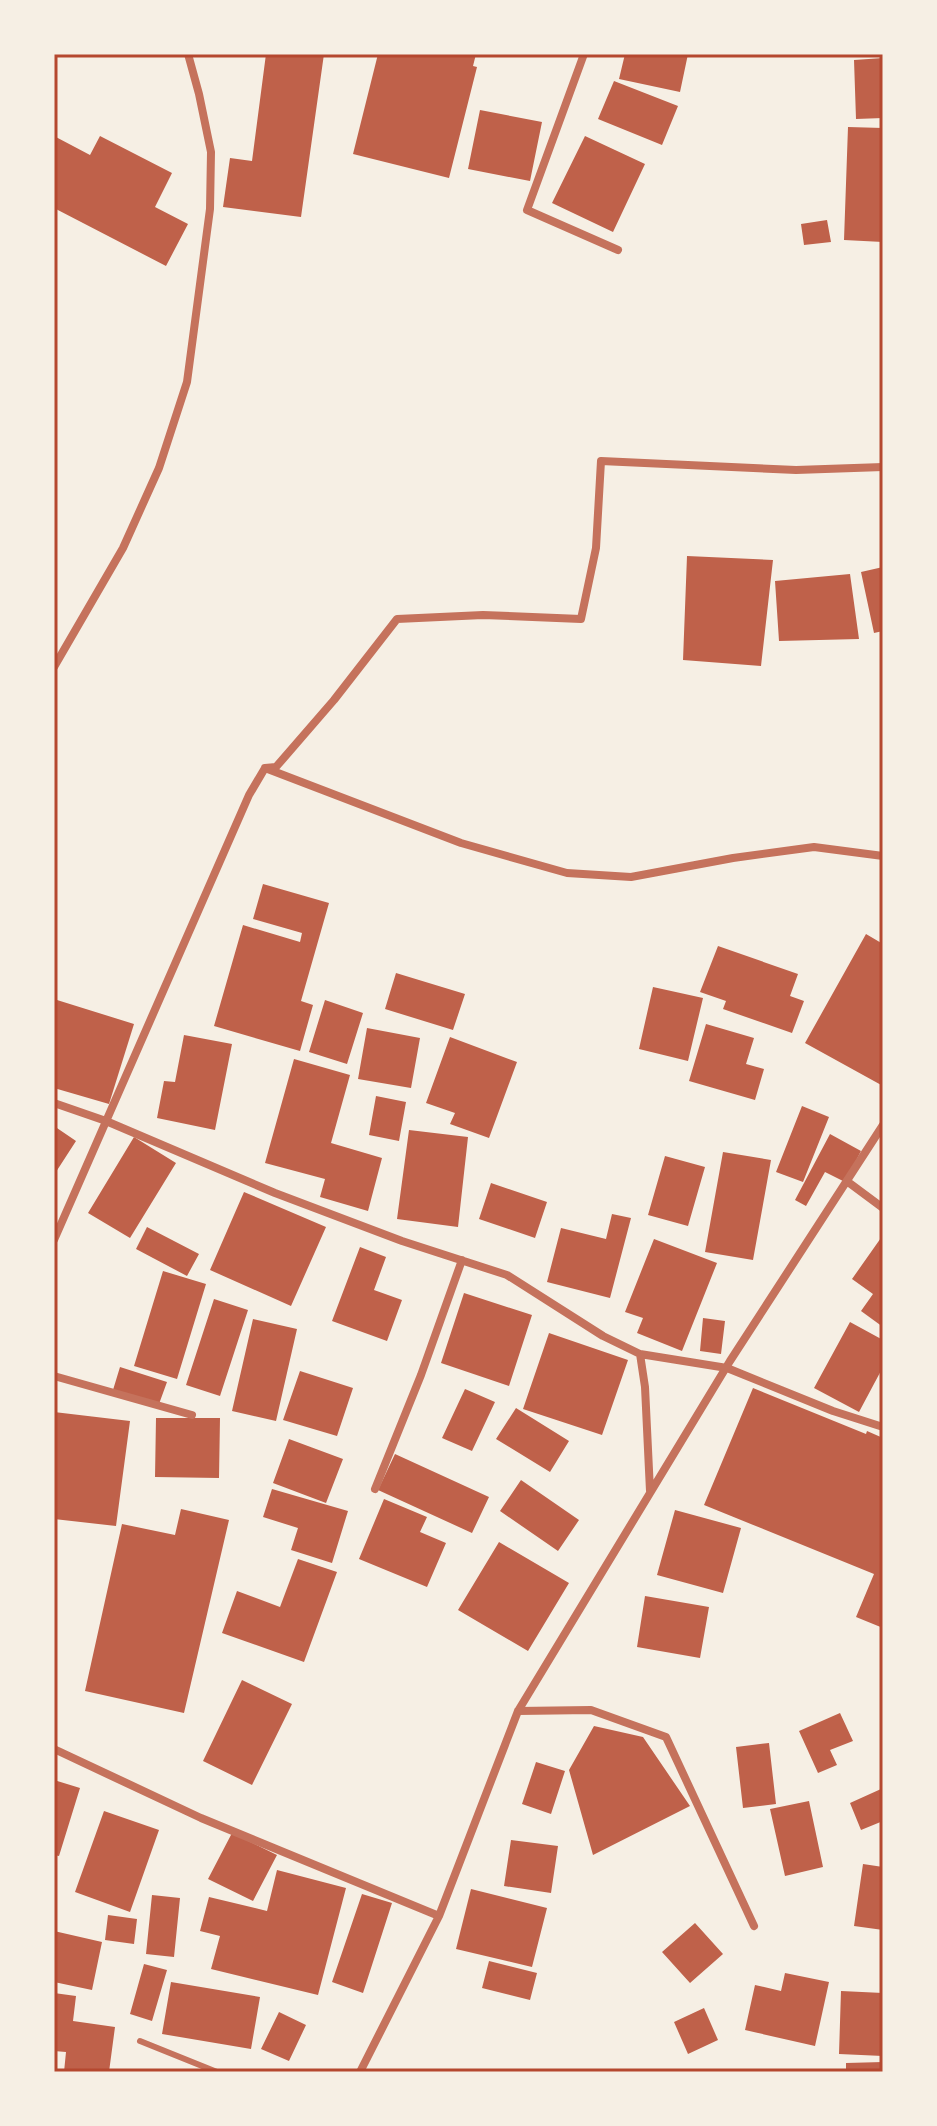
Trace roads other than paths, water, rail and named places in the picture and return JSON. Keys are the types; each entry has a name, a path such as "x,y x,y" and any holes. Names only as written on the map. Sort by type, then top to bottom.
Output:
{"street":[{"path":"54,667 123,548 159,468 187,382 210,209 211,152 188,54"},
{"path":"584,54 527,210 618,250"},
{"path":"265,768 276,767 334,700 397,619 483,615 581,619 596,548 601,461 796,470 883,467"},
{"path":"265,768 461,843 567,873 631,877 814,847 883,856"},
{"path":"54,1240 249,795 265,768"},
{"path":"54,1103 106,1121 275,1193 402,1241 507,1275 603,1336 640,1354 727,1368 833,1411 883,1427"},
{"path":"360,2072 439,1916 518,1711 727,1368 883,1125"},
{"path":"848,1182 883,1208"},
{"path":"375,1489 421,1375 462,1260"},
{"path":"640,1354 645,1387 650,1492"},
{"path":"54,1376 192,1415"},
{"path":"518,1711 591,1710 666,1737 754,1926"},
{"path":"54,1749 201,1818 439,1916"}],"lane":[{"path":"140,2041 217,2072"}]}
